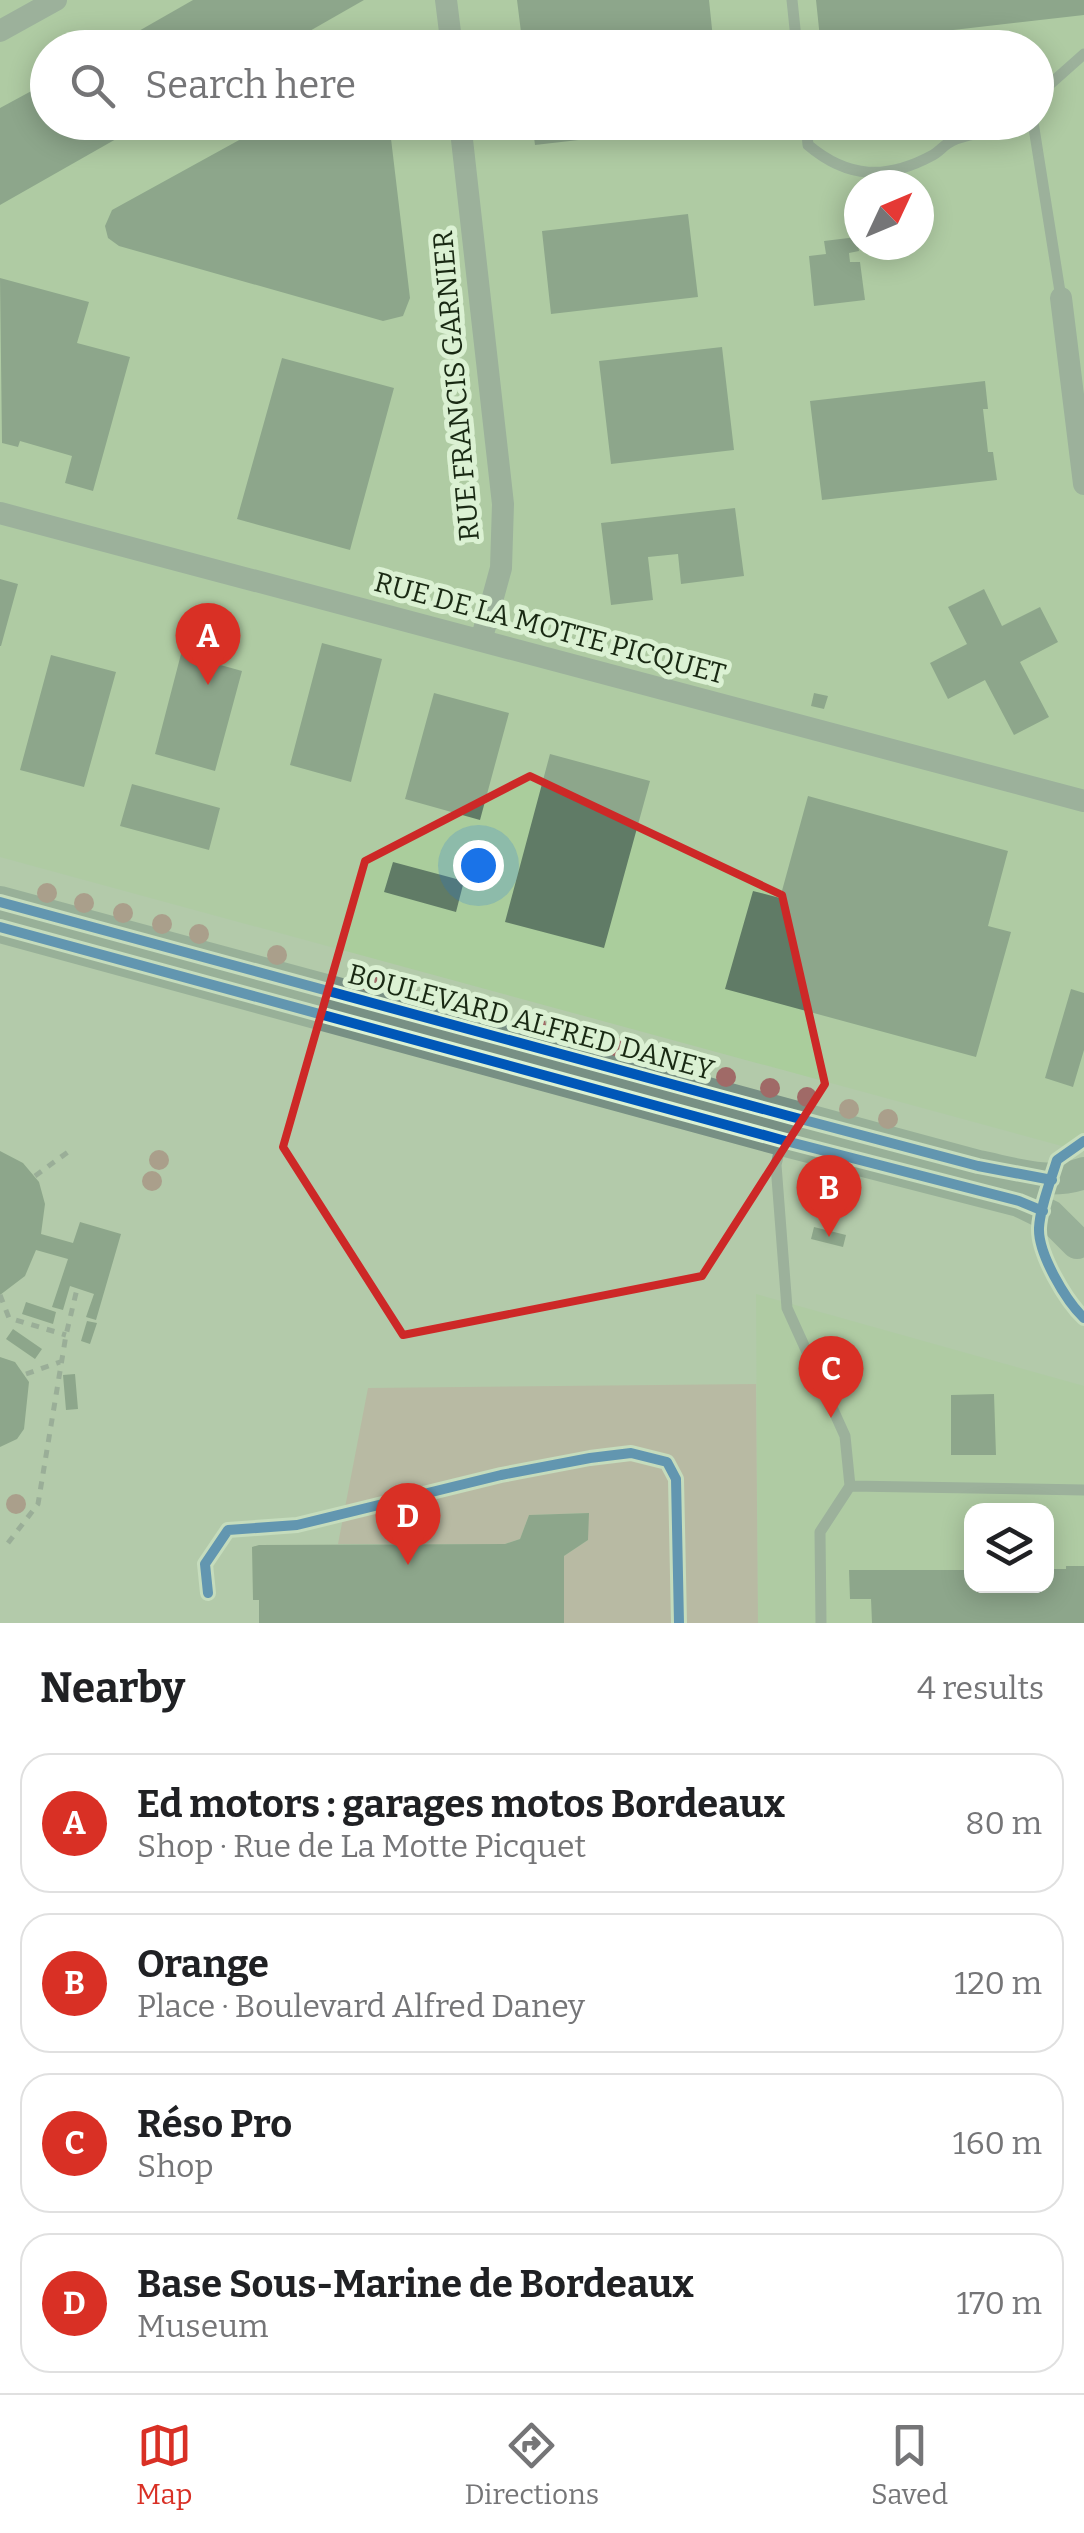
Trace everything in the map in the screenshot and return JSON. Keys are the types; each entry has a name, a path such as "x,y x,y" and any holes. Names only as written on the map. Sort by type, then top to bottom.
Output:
{"main road":[{"name":"BOULEVARD ALFRED DANEY","path":"0,902 785,1128 1019,1200 1050,1216 1081,1253"},
{"name":"BOULEVARD ALFRED DANEY","path":"0,927 785,1128 1044,1180 1064,1180 1084,1173"},
{"path":"1081,1253 1077,1216 1084,1192"}],"street":[{"path":"0,31 56,0"},
{"path":"446,0 450,30"},
{"name":"RUE FRANCIS GARNIER","path":"462,140 504,504 501,568 481,641"},
{"path":"1061,298 1084,484"},
{"name":"RUE DE LA MOTTE PICQUET","path":"0,513 1084,802"}],"lane":[{"path":"792,0 795,30"},
{"path":"1054,81 1084,54"},
{"path":"808,140 808,145 841,168 860,174 889,170 931,156 954,140"},
{"path":"1037,140 1061,298"},
{"path":"785,1128 776,1165 787,1308 845,1436 850,1486 820,1532 821,1623"},
{"path":"850,1486 1084,1490"}],"path":[{"path":"34,1176 72,1149"},
{"path":"8,1543 38,1504 77,1288"},
{"path":"0,1295 10,1318 66,1335"},
{"path":"26,1374 61,1362"}],"highlighted area":[{"path":"530,776 782,895 825,1084 702,1276 403,1335 283,1147 365,861"}],"shaded area":[{"path":"0,0 1084,0 1084,1152 0,857"},
{"path":"756,1294 1084,1386 1084,1623 758,1623"},
{"path":"756,1384 758,1623 564,1623 564,1556 588,1540 588,1513 529,1515 520,1539 505,1544 338,1544 368,1388"}],"building":[{"path":"193,0 364,0 312,30 140,30"},
{"path":"517,0 709,0 712,30 521,30"},
{"path":"816,0 1084,0 1084,15 954,30 819,30"},
{"path":"30,92 30,140 114,140 0,205 0,108"},
{"path":"239,140 391,140 410,298 403,316 383,321 119,246 108,238 105,226 112,210"},
{"path":"534,140 578,140 535,145"},
{"path":"688,214 698,297 551,314 542,231"},
{"path":"844,239 844,260 860,262 865,300 814,306 809,256 826,254 824,241"},
{"path":"0,278 89,302 77,343 130,357 93,491 65,483 72,456 20,441 18,447 2,443"},
{"path":"722,347 734,450 611,464 599,361"},
{"path":"282,358 394,388 350,550 237,519"},
{"path":"985,381 988,409 983,409 988,452 993,452 997,480 822,500 810,401"},
{"path":"735,508 744,576 681,584 678,554 648,557 653,600 611,605 601,523"},
{"path":"0,579 18,584 1,646 0,646"},
{"path":"984,589 1002,626 1040,607 1058,642 1020,662 1049,717 1014,735 985,680 948,699 930,663 967,644 948,607"},
{"path":"322,643 382,659 351,782 290,765"},
{"path":"181,654 242,671 215,771 155,754"},
{"path":"51,655 116,672 84,787 20,770"},
{"path":"434,693 509,713 480,820 405,799"},
{"path":"814,693 828,696 824,709 811,706"},
{"path":"550,754 650,781 604,948 505,922"},
{"path":"132,784 220,808 209,850 120,826"},
{"path":"808,796 1008,851 988,926 1011,932 976,1057 725,989 753,891 780,898"},
{"path":"393,862 464,881 456,912 384,892"},
{"path":"1071,989 1084,993 1084,1050 1073,1087 1045,1078"},
{"path":"0,1151 23,1163 39,1182 45,1204 41,1234 73,1243 80,1222 121,1234 96,1320 86,1317 94,1294 70,1286 63,1310 52,1307 68,1259 36,1250 25,1276 0,1295"},
{"path":"814,1227 846,1235 843,1247 811,1239"},
{"path":"26,1302 56,1312 53,1324 22,1314"},
{"path":"87,1321 97,1323 90,1344 81,1341"},
{"path":"13,1329 42,1349 35,1359 6,1339"},
{"path":"0,1357 15,1362 29,1382 24,1429 17,1439 0,1447"},
{"path":"75,1374 78,1409 66,1410 63,1375"},
{"path":"994,1394 996,1455 951,1455 951,1395"},
{"path":"589,1513 588,1540 564,1556 564,1623 259,1623 259,1600 253,1600 252,1547 505,1544 520,1539 529,1515"},
{"path":"1084,1566 1084,1623 872,1623 871,1599 850,1599 849,1570 964,1570 964,1593 1054,1593 1054,1569"}],"cycle path":[{"path":"0,902 978,1166 1052,1180"},
{"path":"0,927 1019,1201 1043,1211"},
{"path":"1084,1141 1057,1160 1039,1228 1043,1251 1054,1276 1084,1318"},
{"path":"208,1593 205,1564 228,1530 297,1525 501,1475 631,1453 667,1462 676,1479 679,1623"}],"place":[{"name":"Ed motors : garages motos Bordeaux","path":"208,685"},
{"name":"Orange","path":"829,1237"},
{"name":"Réso Pro","path":"831,1418"},
{"name":"Base Sous-Marine de Bordeaux","path":"408,1565"}]}
